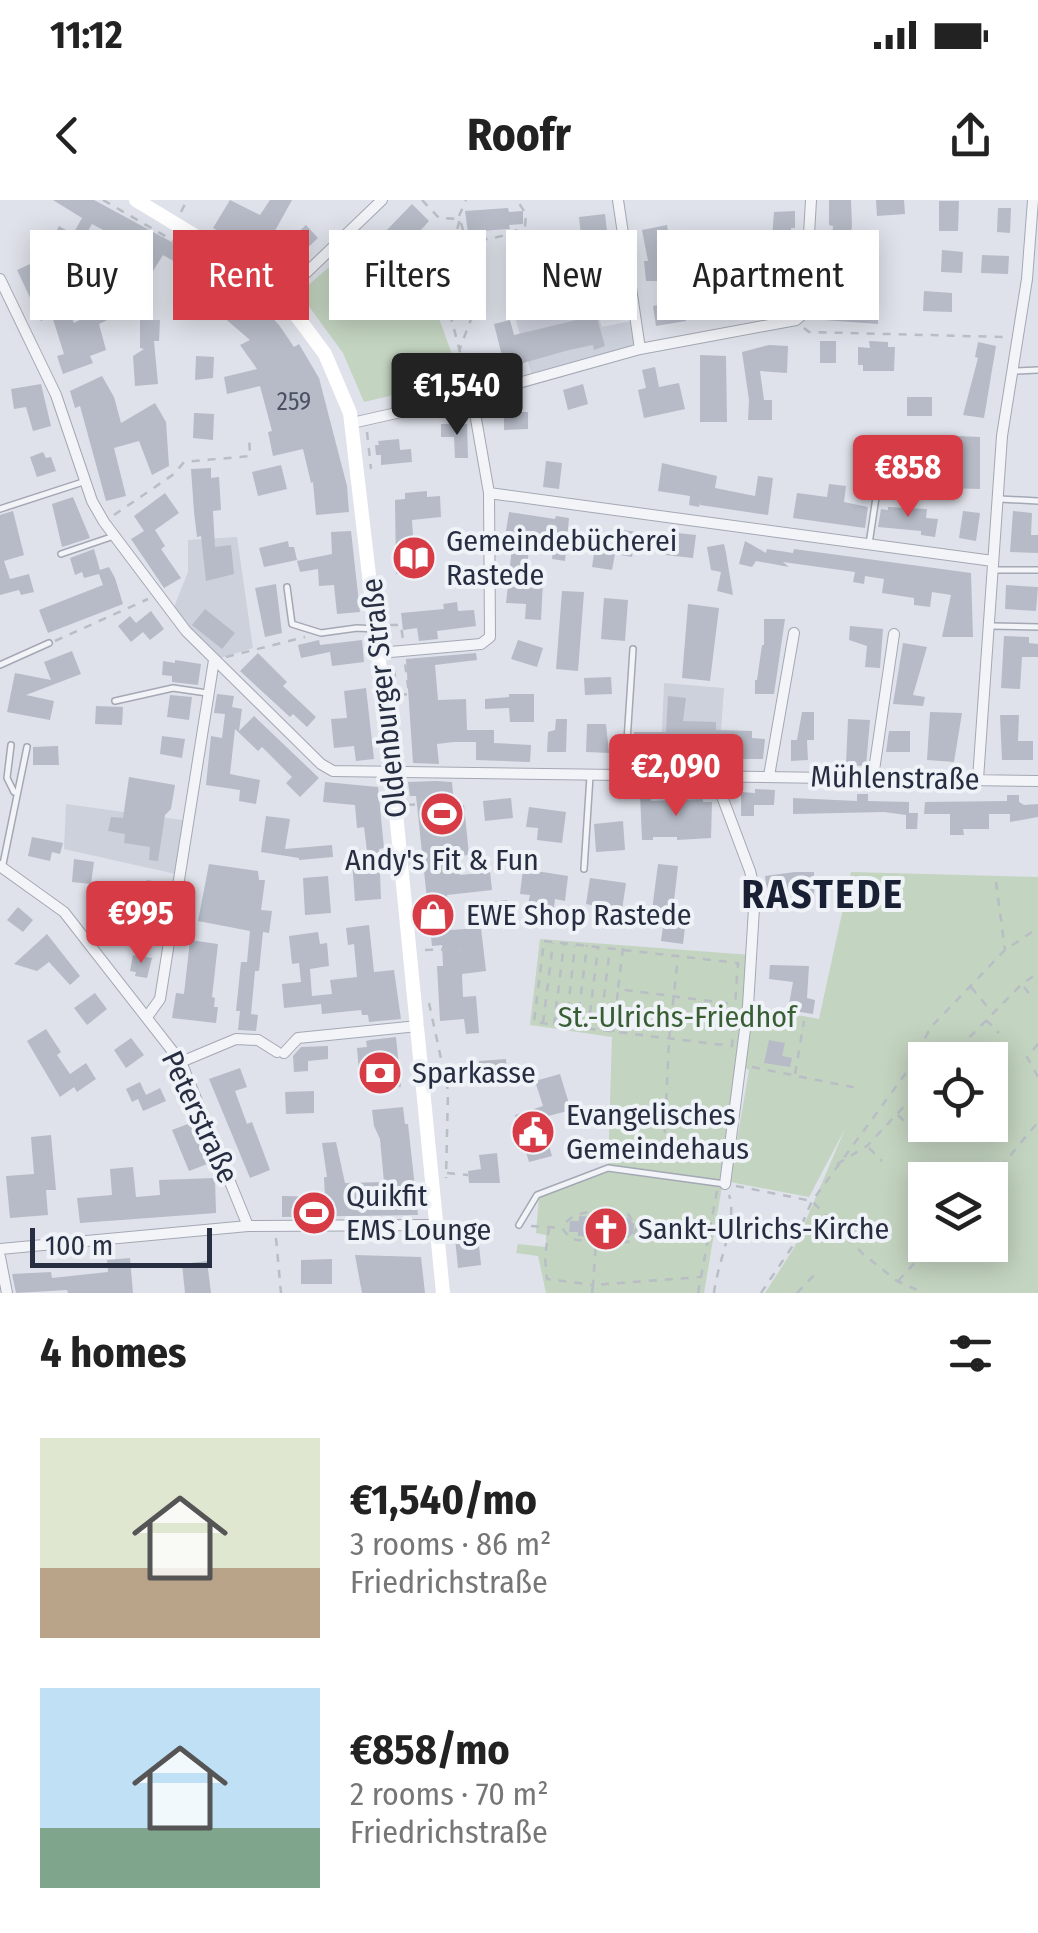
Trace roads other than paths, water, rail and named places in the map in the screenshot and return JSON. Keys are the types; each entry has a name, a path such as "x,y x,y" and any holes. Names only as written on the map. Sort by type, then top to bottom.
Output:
{"street":[{"name":"Oldenburger Straße","path":"136,200 185,230"},
{"path":"309,270 382,200"},
{"path":"618,200 640,348"},
{"path":"352,423 472,396 640,348 796,320 805,303 811,200"},
{"path":"978,779 1004,416 1019,338 1033,200"},
{"name":"Mühlenstraße","path":"0,279 56,395 104,522 214,660 320,764 344,774 1038,781"},
{"path":"0,314 13,306"},
{"name":"Oldenburger Straße","path":"300,320 326,354 352,423 380,653 443,1293"},
{"path":"380,653 481,644 490,637 490,494 472,396"},
{"path":"490,494 868,544 992,566"},
{"path":"769,776 794,634"},
{"path":"873,777 894,634"},
{"name":"Peterstraße","path":"214,660 160,999 147,1017 180,1062 248,1226"},
{"path":"714,775 755,892 748,1006 722,1186"},
{"path":"1,866 64,912 147,1017"},
{"path":"180,1062 236,1038 258,1040 280,1053 298,1038 418,1026"},
{"path":"0,1249 248,1226 436,1225"},
{"path":"0,1257 8,1293"}],"lane":[{"path":"1012,371 1038,370"},
{"path":"868,544 881,464"},
{"path":"0,510 86,482"},
{"path":"997,499 1038,501"},
{"path":"61,554 114,536"},
{"path":"992,566 1038,570"},
{"path":"286,587 292,624 322,633 377,628"},
{"path":"988,626 1038,627"},
{"path":"0,665 49,643"},
{"path":"625,776 632,649"},
{"path":"114,701 173,688 207,693"},
{"path":"12,745 7,778 15,794"},
{"path":"1,866 27,747"},
{"path":"584,869 590,776"},
{"path":"519,1225 537,1195 608,1168 722,1186"}],"place":[{"name":"Gemeindebücherei Rastede","path":"414,558"},
{"name":"Andy's Fit & Fun","path":"442,814"},
{"name":"EWE Shop Rastede","path":"433,915"},
{"name":"Sparkasse","path":"380,1073"},
{"name":"Evangelisches Gemeindehaus","path":"533,1132"},
{"name":"Quikfit EMS Lounge","path":"314,1213"},
{"name":"Sankt-Ulrichs-Kirche","path":"606,1229"}],"district":[{"name":"RASTEDE","path":"823,894"}],"park label":[{"name":"St.-Ulrichs-Friedhof","path":"677,1017"}]}
